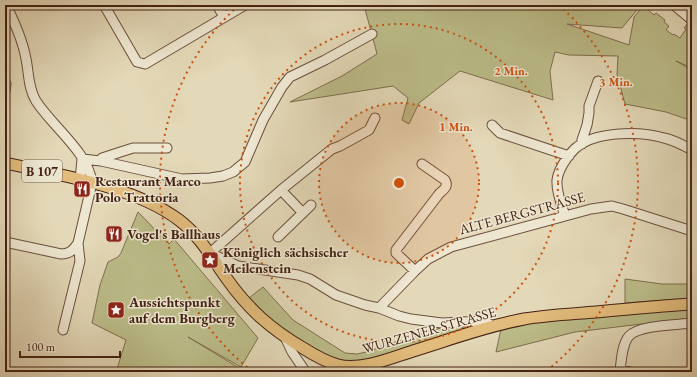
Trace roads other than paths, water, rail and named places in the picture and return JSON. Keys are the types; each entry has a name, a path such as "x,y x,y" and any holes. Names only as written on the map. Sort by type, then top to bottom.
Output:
{"main road":[{"name":"WURZENER STRASSE","path":"5,163 92,183 137,197 164,210 188,227 198,237 235,290 253,312 285,337 326,361 345,366 370,364 493,326 523,320 559,315 692,304"}],"street":[{"path":"6,5 22,43 31,91 41,108 87,165 91,175 92,183 78,243 80,260 62,330"},
{"path":"104,5 137,62 141,64 145,64 245,5"},
{"path":"217,5 224,17"},
{"path":"674,5 692,20"},
{"path":"82,159 101,161 182,179 210,178 223,176 233,172 246,162 263,120 290,76 326,60 372,34"},
{"path":"582,144 589,113 589,106 598,81"},
{"path":"375,118 369,130 332,149 281,190 210,253 238,266 298,275 310,279 336,295 379,308 399,316 442,323 484,321 493,326"},
{"path":"492,125 500,133 569,156"},
{"path":"565,216 556,182 560,170 578,146 607,136 639,133 664,138 692,150"},
{"path":"101,161 102,158 133,148 167,148"},
{"path":"80,180 82,159"},
{"path":"415,270 396,253 396,250 447,184 445,180 422,164"},
{"path":"281,190 303,212"},
{"path":"278,237 311,205"},
{"name":"ALTE BERGSTRASSE","path":"379,308 415,270 428,259 451,247 565,216 612,206 692,231"},
{"path":"5,242 61,254 67,254 73,250 78,243"},
{"path":"630,372 620,371 628,337 634,331 692,323"},
{"path":"285,337 292,352 304,368 305,372"}],"place":[{"name":"Restaurant Marco Polo Trattoria","path":"82,189"},
{"name":"Vogel's Ballhaus","path":"114,234"},
{"name":"Königlich sächsischer Meilenstein","path":"210,260"},
{"name":"Aussichtspunkt auf dem Burgberg","path":"116,310"}]}
